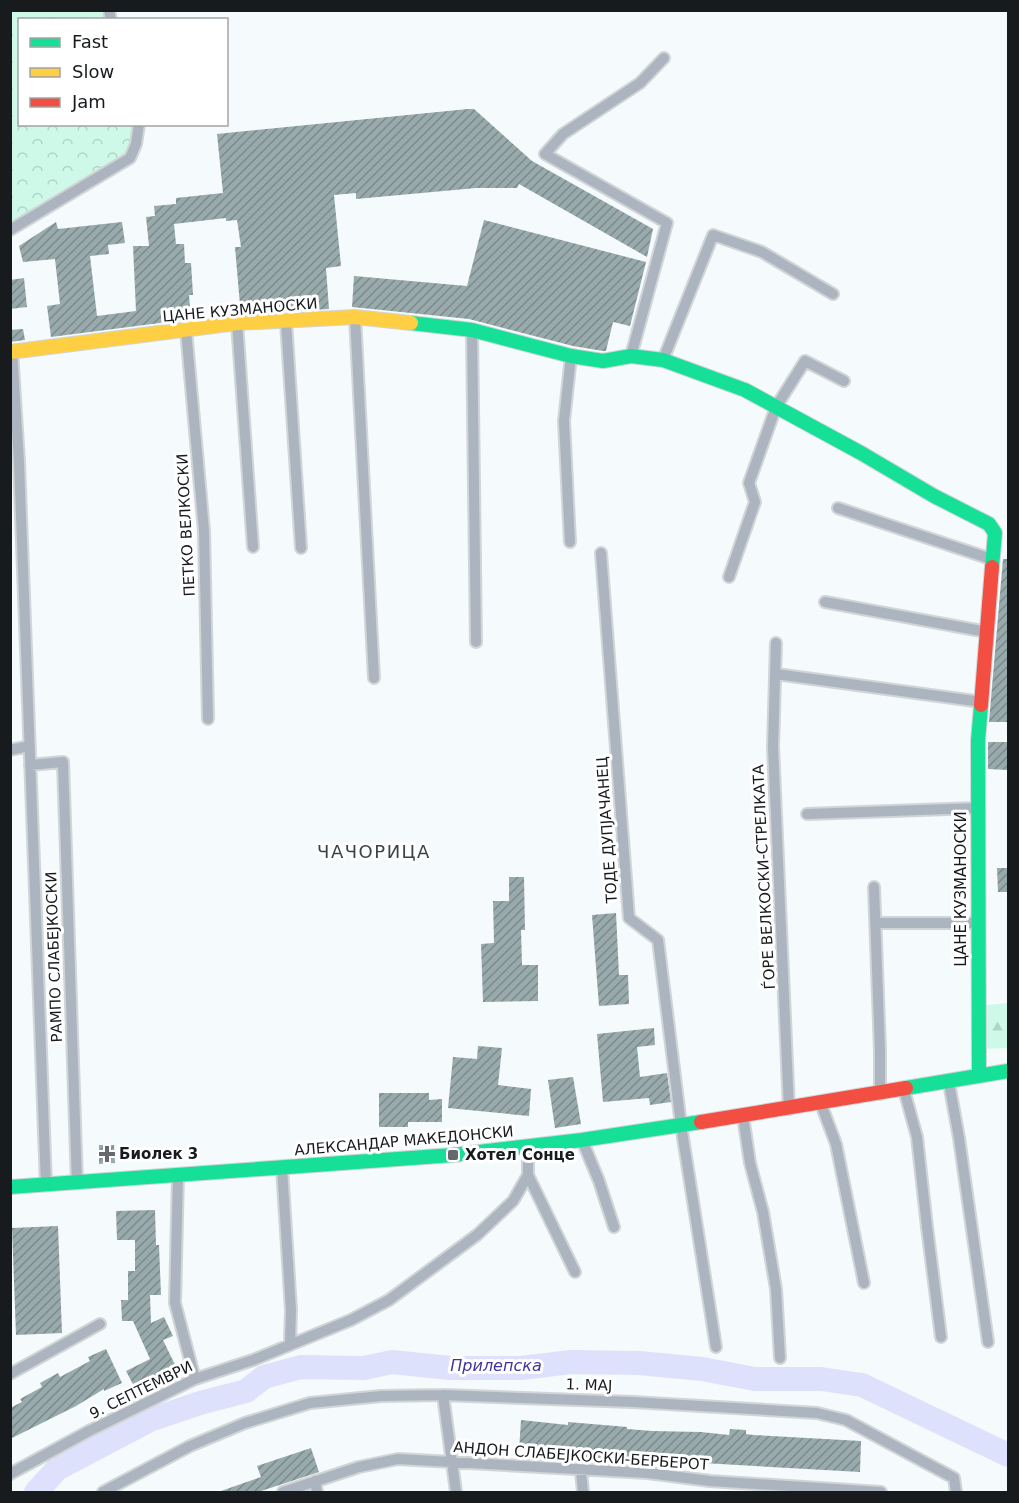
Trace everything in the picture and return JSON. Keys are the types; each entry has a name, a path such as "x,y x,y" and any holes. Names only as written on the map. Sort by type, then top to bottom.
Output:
{"street":[{"path":"631,356 667,223 545,154 563,134 640,84 664,58"},
{"path":"10,230 130,158 136,144 139,126"},
{"path":"663,360 713,235 762,252 833,294"},
{"path":"355,317 374,678"},
{"name":"ЦАНЕ КУЗМАНОСКИ","path":"11,352 237,323 355,317 472,330 571,356 603,361 631,356 663,360 745,390 934,496 989,524 995,533 991,559 978,741 979,1076"},
{"path":"286,322 301,548"},
{"path":"237,323 253,547"},
{"name":"ПЕТКО ВЕЛКОСКИ","path":"186,330 204,531 208,719"},
{"path":"472,330 476,642"},
{"path":"11,352 20,462 46,1185"},
{"path":"570,542 564,420 571,356"},
{"path":"729,577 755,502 749,483 776,407 805,361 844,381"},
{"path":"838,508 991,559"},
{"name":"ТОДЕ ДУПЈАЧАНЕЦ","path":"601,553 629,918 658,940 681,1125"},
{"path":"825,602 987,632"},
{"name":"ЃОРЕ ВЕЛКОСКИ-СТРЕЛКАТА","path":"776,644 773,747 789,1109"},
{"path":"776,674 982,702"},
{"path":"10,750 29,746"},
{"name":"РАМПО СЛАБЕЈКОСКИ","path":"30,765 63,762 77,1183"},
{"path":"807,814 977,808"},
{"path":"874,887 880,1094"},
{"path":"876,923 978,923"},
{"name":"АЛЕКСАНДАР МАКЕДОНСКИ","path":"10,1187 453,1155 582,1140 743,1116 949,1083 1008,1071"},
{"path":"949,1083 988,1342"},
{"path":"904,1090 917,1137 941,1337"},
{"path":"821,1104 836,1144 864,1283"},
{"path":"743,1116 750,1163 763,1212 776,1289 780,1358"},
{"path":"681,1125 716,1347"},
{"path":"582,1140 599,1181 614,1227"},
{"name":"АЛЕКСАНДАР МАКЕДОНСКИ","path":"528,1146 528,1175 575,1272"},
{"name":"АЛЕКСАНДАР МАКЕДОНСКИ","path":"282,1168 291,1310 290,1344 351,1320 389,1300 477,1235 513,1201 528,1175"},
{"path":"178,1174 175,1303 195,1379"},
{"path":"10,1374 100,1324"},
{"name":"9. СЕПТЕМВРИ","path":"10,1474 89,1431 195,1379 253,1360 290,1344"},
{"path":"443,1395 456,1492"},
{"name":"1. МАЈ","path":"103,1492 190,1446 245,1423 310,1402 381,1396 443,1395 633,1402 817,1413 846,1420 954,1478 956,1492"},
{"name":"АНДОН СЛАБЕЈКОСКИ-БЕРБЕРОТ","path":"283,1492 359,1467 398,1459 648,1473 710,1481 880,1492"},
{"path":"581,1471 583,1492"},
{"path":"315,1481 317,1492"},
{"path":"710,1481 710,1492"}],"green space":[{"path":"11,11 109,11 111,18 18,18 18,126 139,126 130,158 11,230"},
{"path":"1008,1003 1008,1048 979,1049 977,1006"}],"building":[{"path":"474,109 532,161 653,229 647,257 519,184 517,188 476,188 356,199 356,193 334,195 341,266 326,268 329,309 222,315 222,307 240,305 235,247 241,247 237,220 226,221 226,218 174,224 176,244 184,244 185,263 191,263 193,295 189,295 191,319 51,337 47,306 60,304 55,259 23,262 19,246 56,222 58,229 122,222 125,243 108,245 109,254 90,256 97,316 136,311 133,246 149,246 146,217 155,216 154,206 176,204 176,198 223,193 217,134"},
{"path":"484,220 646,262 630,326 613,322 606,351 603,351 573,346 469,319 352,307 354,276 467,286"},
{"path":"24,278 27,307 10,309 10,280"},
{"path":"23,329 25,340 10,342 10,330"},
{"path":"1003,559 1008,559 1008,722 989,722"},
{"path":"988,742 1008,742 1008,770 988,769"},
{"path":"997,868 1008,868 1008,892 998,892"},
{"path":"509,877 524,877 525,930 521,930 522,965 538,965 538,1001 483,1002 481,944 494,943 493,901 509,901"},
{"path":"616,913 619,975 628,975 629,1004 599,1006 592,915"},
{"path":"654,1028 655,1045 637,1047 640,1077 667,1073 671,1102 650,1105 649,1098 603,1102 597,1034"},
{"path":"478,1046 502,1048 498,1085 531,1089 529,1116 448,1108 453,1057 477,1059"},
{"path":"573,1077 581,1124 555,1128 548,1080"},
{"path":"379,1093 429,1093 429,1100 442,1099 442,1122 408,1122 408,1127 379,1127"},
{"name":"Биолек 3","path":"99,1145 114,1145 115,1163 99,1164"},
{"path":"155,1210 161,1295 150,1295 151,1323 164,1317 173,1336 163,1340 178,1371 136,1390 126,1371 150,1359 133,1321 122,1321 121,1300 128,1300 128,1271 135,1271 135,1240 117,1240 116,1211"},
{"path":"58,1226 62,1333 16,1335 12,1228"},
{"path":"106,1349 122,1383 104,1391 104,1389 76,1406 10,1439 10,1408 22,1402 20,1399 42,1387 40,1383 58,1373 60,1377 90,1361 88,1357"},
{"path":"521,1420 729,1435 730,1429 746,1430 746,1434 753,1435 861,1441 860,1472 650,1460 650,1463 525,1452 525,1450 519,1450"},
{"path":"311,1448 319,1472 258,1492 221,1491 261,1477 257,1466"}],"waterway":[{"name":"Прилепска","path":"36,1492 57,1469 150,1420 200,1403 246,1391 264,1377 301,1367 364,1368 392,1362 450,1368 521,1368 571,1362 639,1363 702,1369 755,1379 821,1379 862,1385 1008,1455"}],"traffic: fast":[{"path":"411,323 472,330 571,356 603,361 631,356 663,360 745,390 934,496 989,524 995,533 992,567"},
{"path":"979,1076 978,741 981,705"},
{"path":"906,1088 1008,1071"},
{"path":"10,1187 453,1155 582,1140 701,1122"}],"traffic: slow":[{"path":"10,352 237,323 355,317 411,323"}],"traffic: jam":[{"path":"981,705 992,567"},
{"path":"701,1122 906,1088"}],"place":[{"name":"Биолек 3","path":"107,1154"},
{"name":"Хотел Сонце","path":"453,1155"}],"district":[{"name":"ЧАЧОРИЦА","path":"374,852"}]}
